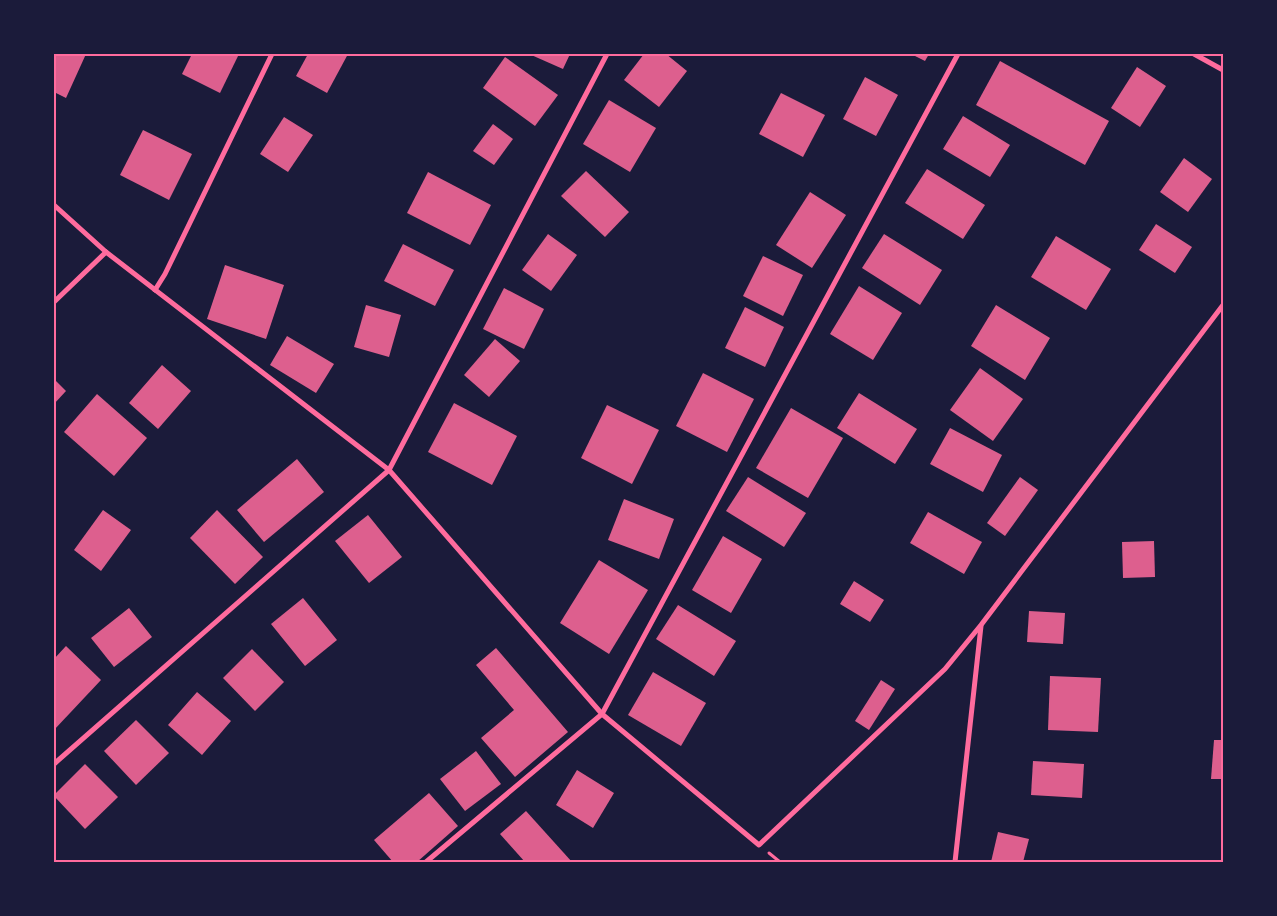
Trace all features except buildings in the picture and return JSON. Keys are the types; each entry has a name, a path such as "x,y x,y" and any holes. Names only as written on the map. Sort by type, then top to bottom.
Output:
{"street":[{"path":"155,290 165,274 272,54"},
{"path":"54,764 389,470 607,54"},
{"path":"426,862 602,714 958,54"},
{"path":"1194,54 1223,70"},
{"path":"54,205 106,252 389,470 602,714 759,844 945,669 981,625 1223,305"},
{"path":"54,302 106,252"},
{"path":"955,862 981,625"}]}
